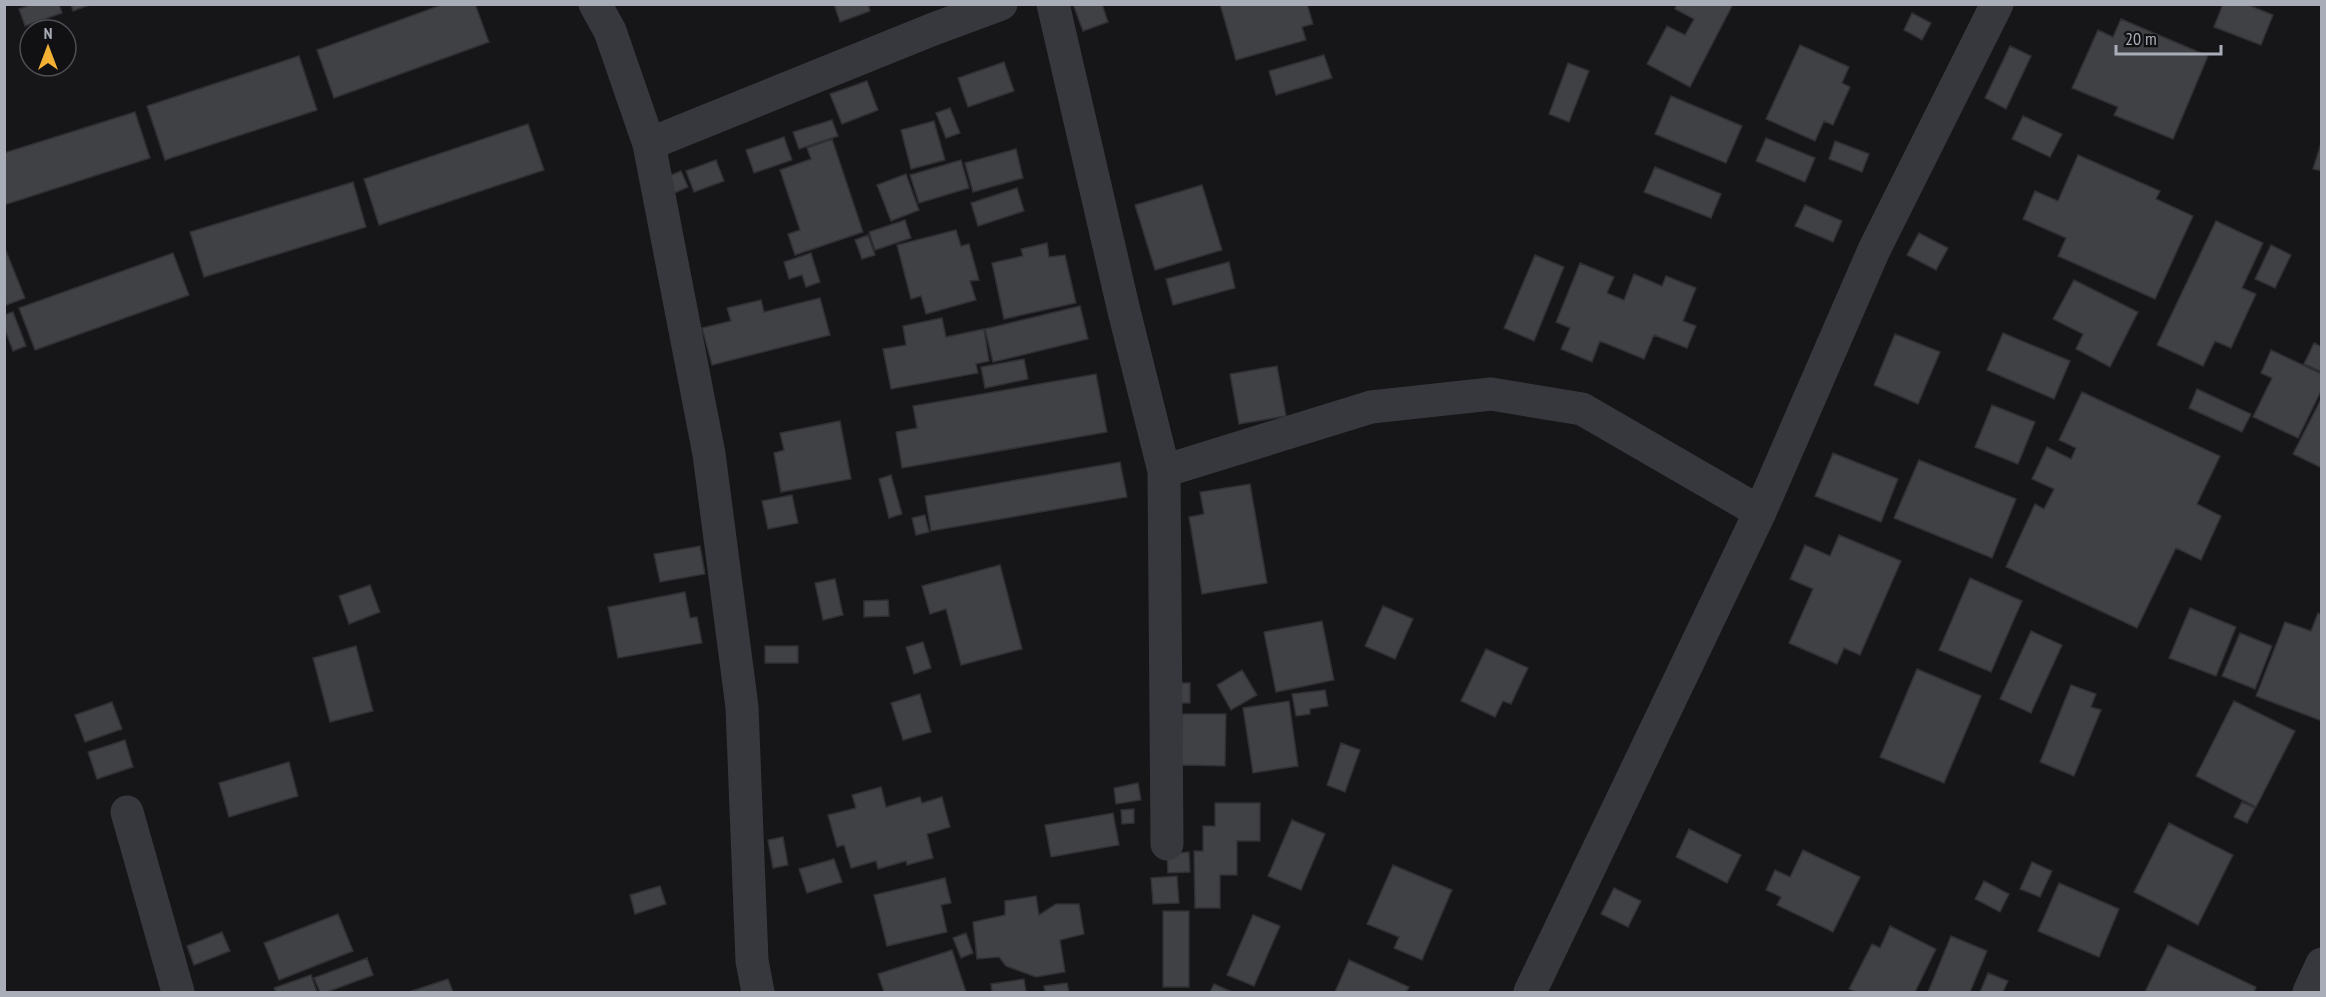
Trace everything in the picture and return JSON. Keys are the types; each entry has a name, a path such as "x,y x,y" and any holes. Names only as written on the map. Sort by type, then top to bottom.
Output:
{"street":[{"path":"595,4 610,31 649,144 709,454 742,707 752,961 758,993"},
{"path":"649,144 1001,4"},
{"path":"1053,4 1124,312 1164,471 1167,844"},
{"path":"1530,993 1761,512 1874,250 1997,4"},
{"path":"1164,471 1371,407 1491,394 1582,409 1761,512"},
{"path":"127,812 178,993"},
{"path":"2309,993 2322,964"}],"building":[{"path":"33,4 59,4 62,13 48,18 22,18 19,9"},
{"path":"71,4 92,4 73,11"},
{"path":"444,4 475,4 489,42 334,98 317,50"},
{"path":"834,4 868,4 870,11 840,22"},
{"path":"1073,4 1102,4 1108,22 1083,31"},
{"path":"1220,4 1307,4 1313,24 1302,27 1306,40 1236,60"},
{"path":"1677,4 1733,4 1690,87 1647,64 1667,26 1685,35 1694,19 1675,9"},
{"path":"2223,4 2246,4 2273,15 2261,45 2214,27"},
{"path":"1912,13 1931,23 1922,40 1904,30"},
{"path":"2121,19 2208,56 2173,139 2114,115 2118,107 2072,88 2098,30 2113,37"},
{"path":"1800,45 1849,67 1842,83 1850,87 1833,125 1824,121 1815,141 1766,119"},
{"path":"2010,46 2031,56 2006,109 1985,98"},
{"path":"1324,55 1332,78 1276,95 1269,71"},
{"path":"299,56 317,110 165,160 147,106"},
{"path":"1004,62 1014,91 968,107 958,78"},
{"path":"1568,63 1589,71 1569,122 1549,114"},
{"path":"867,81 878,110 842,124 830,94"},
{"path":"1671,96 1742,126 1726,163 1655,134"},
{"path":"950,108 960,133 946,138 936,113"},
{"path":"135,112 150,158 4,205 4,153"},
{"path":"2023,116 2062,134 2050,157 2012,139"},
{"path":"832,120 838,136 799,149 793,132"},
{"path":"934,121 945,160 911,169 901,130"},
{"path":"528,124 544,170 379,225 364,179"},
{"path":"784,137 792,160 754,173 746,150"},
{"path":"1766,138 1815,158 1805,182 1756,161"},
{"path":"832,139 863,232 795,255 788,234 800,230 780,170 811,159 807,148"},
{"path":"2322,140 2322,171 2313,169"},
{"path":"1835,141 1869,154 1862,172 1829,159"},
{"path":"1016,149 1023,178 973,192 965,163"},
{"path":"2078,155 2160,191 2156,199 2193,216 2155,299 2058,256 2066,238 2023,219 2035,191 2058,201"},
{"path":"716,160 724,181 694,192 686,171"},
{"path":"961,160 969,188 919,203 910,175"},
{"path":"1655,167 1721,194 1711,218 1644,192"},
{"path":"681,171 688,187 670,195 664,178"},
{"path":"906,174 919,210 891,221 877,185"},
{"path":"353,182 366,227 204,277 190,232"},
{"path":"1202,185 1222,250 1155,270 1135,205"},
{"path":"1017,188 1024,211 978,226 971,203"},
{"path":"1805,205 1842,221 1833,242 1795,226"},
{"path":"905,220 911,238 875,250 869,232"},
{"path":"2216,221 2263,243 2242,288 2256,294 2231,348 2215,341 2203,366 2157,345"},
{"path":"956,230 961,246 969,244 979,280 970,281 976,300 926,314 921,296 911,299 897,245"},
{"path":"1919,233 1948,248 1936,270 1907,255"},
{"path":"868,235 875,255 862,259 855,240"},
{"path":"1047,243 1049,257 1065,255 1076,303 1004,319 992,263 1023,256 1021,249"},
{"path":"2271,245 2291,255 2275,288 2255,279"},
{"path":"4,246 25,298 4,306"},
{"path":"173,253 189,295 35,350 19,308"},
{"path":"811,253 820,282 806,287 802,275 789,279 784,262"},
{"path":"1535,255 1564,267 1534,341 1504,328"},
{"path":"1229,262 1235,288 1173,305 1166,279"},
{"path":"1580,263 1614,277 1607,293 1624,300 1634,274 1662,286 1666,276 1696,288 1683,321 1696,326 1687,348 1654,335 1644,359 1600,341 1592,362 1561,349 1570,328 1556,322"},
{"path":"2074,280 2138,312 2110,367 2076,349 2083,334 2053,319"},
{"path":"820,298 830,335 712,365 702,328 731,321 727,308 761,300 764,312"},
{"path":"1080,306 1088,339 993,362 985,329"},
{"path":"13,312 26,346 13,351 4,327 4,315"},
{"path":"942,318 946,337 984,329 989,361 976,364 978,373 891,389 883,349 906,345 903,326"},
{"path":"2003,333 2070,361 2054,399 1987,370"},
{"path":"1895,334 1940,352 1918,404 1874,385"},
{"path":"2314,343 2322,347 2322,372 2304,364"},
{"path":"2271,350 2322,374 2322,389 2298,438 2253,417 2272,378 2261,373"},
{"path":"1024,359 1028,379 985,388 981,367"},
{"path":"1277,366 1286,416 1239,424 1230,374"},
{"path":"1096,374 1107,432 902,468 896,432 917,428 913,406"},
{"path":"2197,389 2251,414 2242,432 2189,408"},
{"path":"2082,392 2220,456 2197,504 2221,516 2201,560 2176,548 2137,628 2006,567 2035,504 2044,509 2054,489 2032,479 2047,447 2071,459 2076,448 2059,440"},
{"path":"2322,397 2322,468 2293,454"},
{"path":"1992,405 2035,422 2018,464 1975,447"},
{"path":"840,421 851,479 781,492 774,453 784,450 780,433"},
{"path":"1833,453 1898,479 1881,522 1815,496"},
{"path":"1919,460 2016,499 1992,558 1894,518"},
{"path":"1120,462 1127,497 931,531 925,496"},
{"path":"891,475 902,514 889,518 879,479"},
{"path":"1250,484 1267,583 1202,594 1189,517 1204,514 1200,492"},
{"path":"792,495 798,523 768,529 762,501"},
{"path":"925,515 929,532 916,535 912,518"},
{"path":"1839,535 1901,561 1860,655 1844,648 1837,664 1789,643 1813,589 1790,579 1805,545 1830,556"},
{"path":"700,546 705,574 660,582 654,554"},
{"path":"1000,565 1022,649 961,665 946,609 930,614 922,586"},
{"path":"1970,578 2022,601 1991,672 1939,650"},
{"path":"835,579 843,615 823,620 815,583"},
{"path":"370,585 380,612 349,624 339,596"},
{"path":"685,592 690,618 697,617 702,643 618,658 608,607"},
{"path":"888,600 889,616 864,617 864,601"},
{"path":"1383,606 1413,619 1395,659 1365,646"},
{"path":"2190,608 2236,627 2216,676 2169,658"},
{"path":"2318,613 2322,615 2322,721 2256,696 2285,622 2311,631"},
{"path":"1322,621 1334,680 1276,692 1264,632"},
{"path":"2031,631 2062,645 2031,713 2000,699"},
{"path":"2240,633 2272,646 2255,689 2222,676"},
{"path":"923,642 931,668 914,674 906,647"},
{"path":"356,646 373,711 330,722 313,658"},
{"path":"765,646 798,646 798,663 765,663"},
{"path":"1486,649 1528,668 1511,704 1503,701 1495,717 1461,701"},
{"path":"1917,669 1981,696 1944,783 1880,757"},
{"path":"1242,670 1257,695 1231,710 1217,685"},
{"path":"1172,683 1190,683 1190,703 1172,703"},
{"path":"2071,685 2096,694 2091,707 2101,710 2074,776 2040,762"},
{"path":"1325,690 1328,706 1310,709 1310,714 1296,716 1292,694"},
{"path":"920,694 931,732 903,740 891,703"},
{"path":"1289,701 1298,766 1253,773 1243,708"},
{"path":"2234,701 2295,731 2256,807 2196,776"},
{"path":"112,702 122,729 85,742 75,715"},
{"path":"1182,714 1226,714 1225,766 1181,765"},
{"path":"125,740 133,767 97,779 88,752"},
{"path":"1341,743 1360,750 1345,792 1327,785"},
{"path":"289,762 298,796 229,817 219,783"},
{"path":"1138,783 1141,800 1116,804 1114,788"},
{"path":"881,787 886,807 920,797 922,803 942,797 950,827 927,834 933,858 907,865 906,861 878,869 876,861 851,868 844,845 837,847 828,815 856,808 852,795"},
{"path":"2242,802 2255,808 2247,823 2234,817"},
{"path":"1215,803 1260,803 1260,841 1237,841 1237,875 1220,875 1220,908 1195,908 1194,851 1203,851 1203,826 1215,826"},
{"path":"1134,809 1134,823 1122,824 1121,810"},
{"path":"1113,813 1119,845 1051,857 1045,825"},
{"path":"1292,820 1325,834 1301,890 1268,876"},
{"path":"2169,823 2233,855 2198,925 2134,892"},
{"path":"1689,829 1741,855 1727,883 1676,857"},
{"path":"783,837 788,865 773,868 768,840"},
{"path":"1803,850 1860,877 1833,932 1777,905 1781,897 1766,890 1775,870 1790,877"},
{"path":"1189,852 1190,872 1168,873 1167,854"},
{"path":"834,859 842,882 807,893 799,869"},
{"path":"2032,862 2052,871 2040,897 2020,889"},
{"path":"1393,865 1452,890 1422,960 1394,948 1399,937 1367,924"},
{"path":"1177,876 1179,903 1153,904 1151,878"},
{"path":"945,878 951,903 941,905 947,932 887,946 874,895"},
{"path":"1984,881 2009,894 2000,912 1975,899"},
{"path":"2059,883 2119,909 2099,957 2038,931"},
{"path":"660,886 666,904 635,914 630,895"},
{"path":"1614,888 1641,901 1628,927 1601,914"},
{"path":"1036,896 1039,915 1056,904 1079,904 1084,934 1060,940 1065,972 1036,977 1006,966 999,957 977,959 973,922 1005,915 1005,901"},
{"path":"1163,911 1189,911 1189,987 1163,987"},
{"path":"338,914 353,951 279,980 264,943"},
{"path":"1253,915 1280,926 1254,986 1227,975"},
{"path":"1890,926 1936,949 1915,992 1856,992 1849,989 1872,944 1880,948"},
{"path":"222,932 230,951 194,965 187,946"},
{"path":"966,933 973,953 961,958 953,938"},
{"path":"1951,936 1987,951 1970,992 1928,992"},
{"path":"2168,945 2256,987 2254,992 2145,992"},
{"path":"952,950 966,992 884,992 878,974"},
{"path":"367,958 373,975 327,992 320,992 314,978"},
{"path":"1349,960 1409,987 1406,992 1335,992"},
{"path":"1988,973 2008,981 2003,992 1980,992"},
{"path":"311,975 317,992 276,992 274,988"},
{"path":"448,979 453,992 409,992"},
{"path":"1024,979 1026,992 992,992 991,984"},
{"path":"1067,983 1069,992 1045,992 1044,986"},
{"path":"1214,984 1232,992 1210,992"}]}
